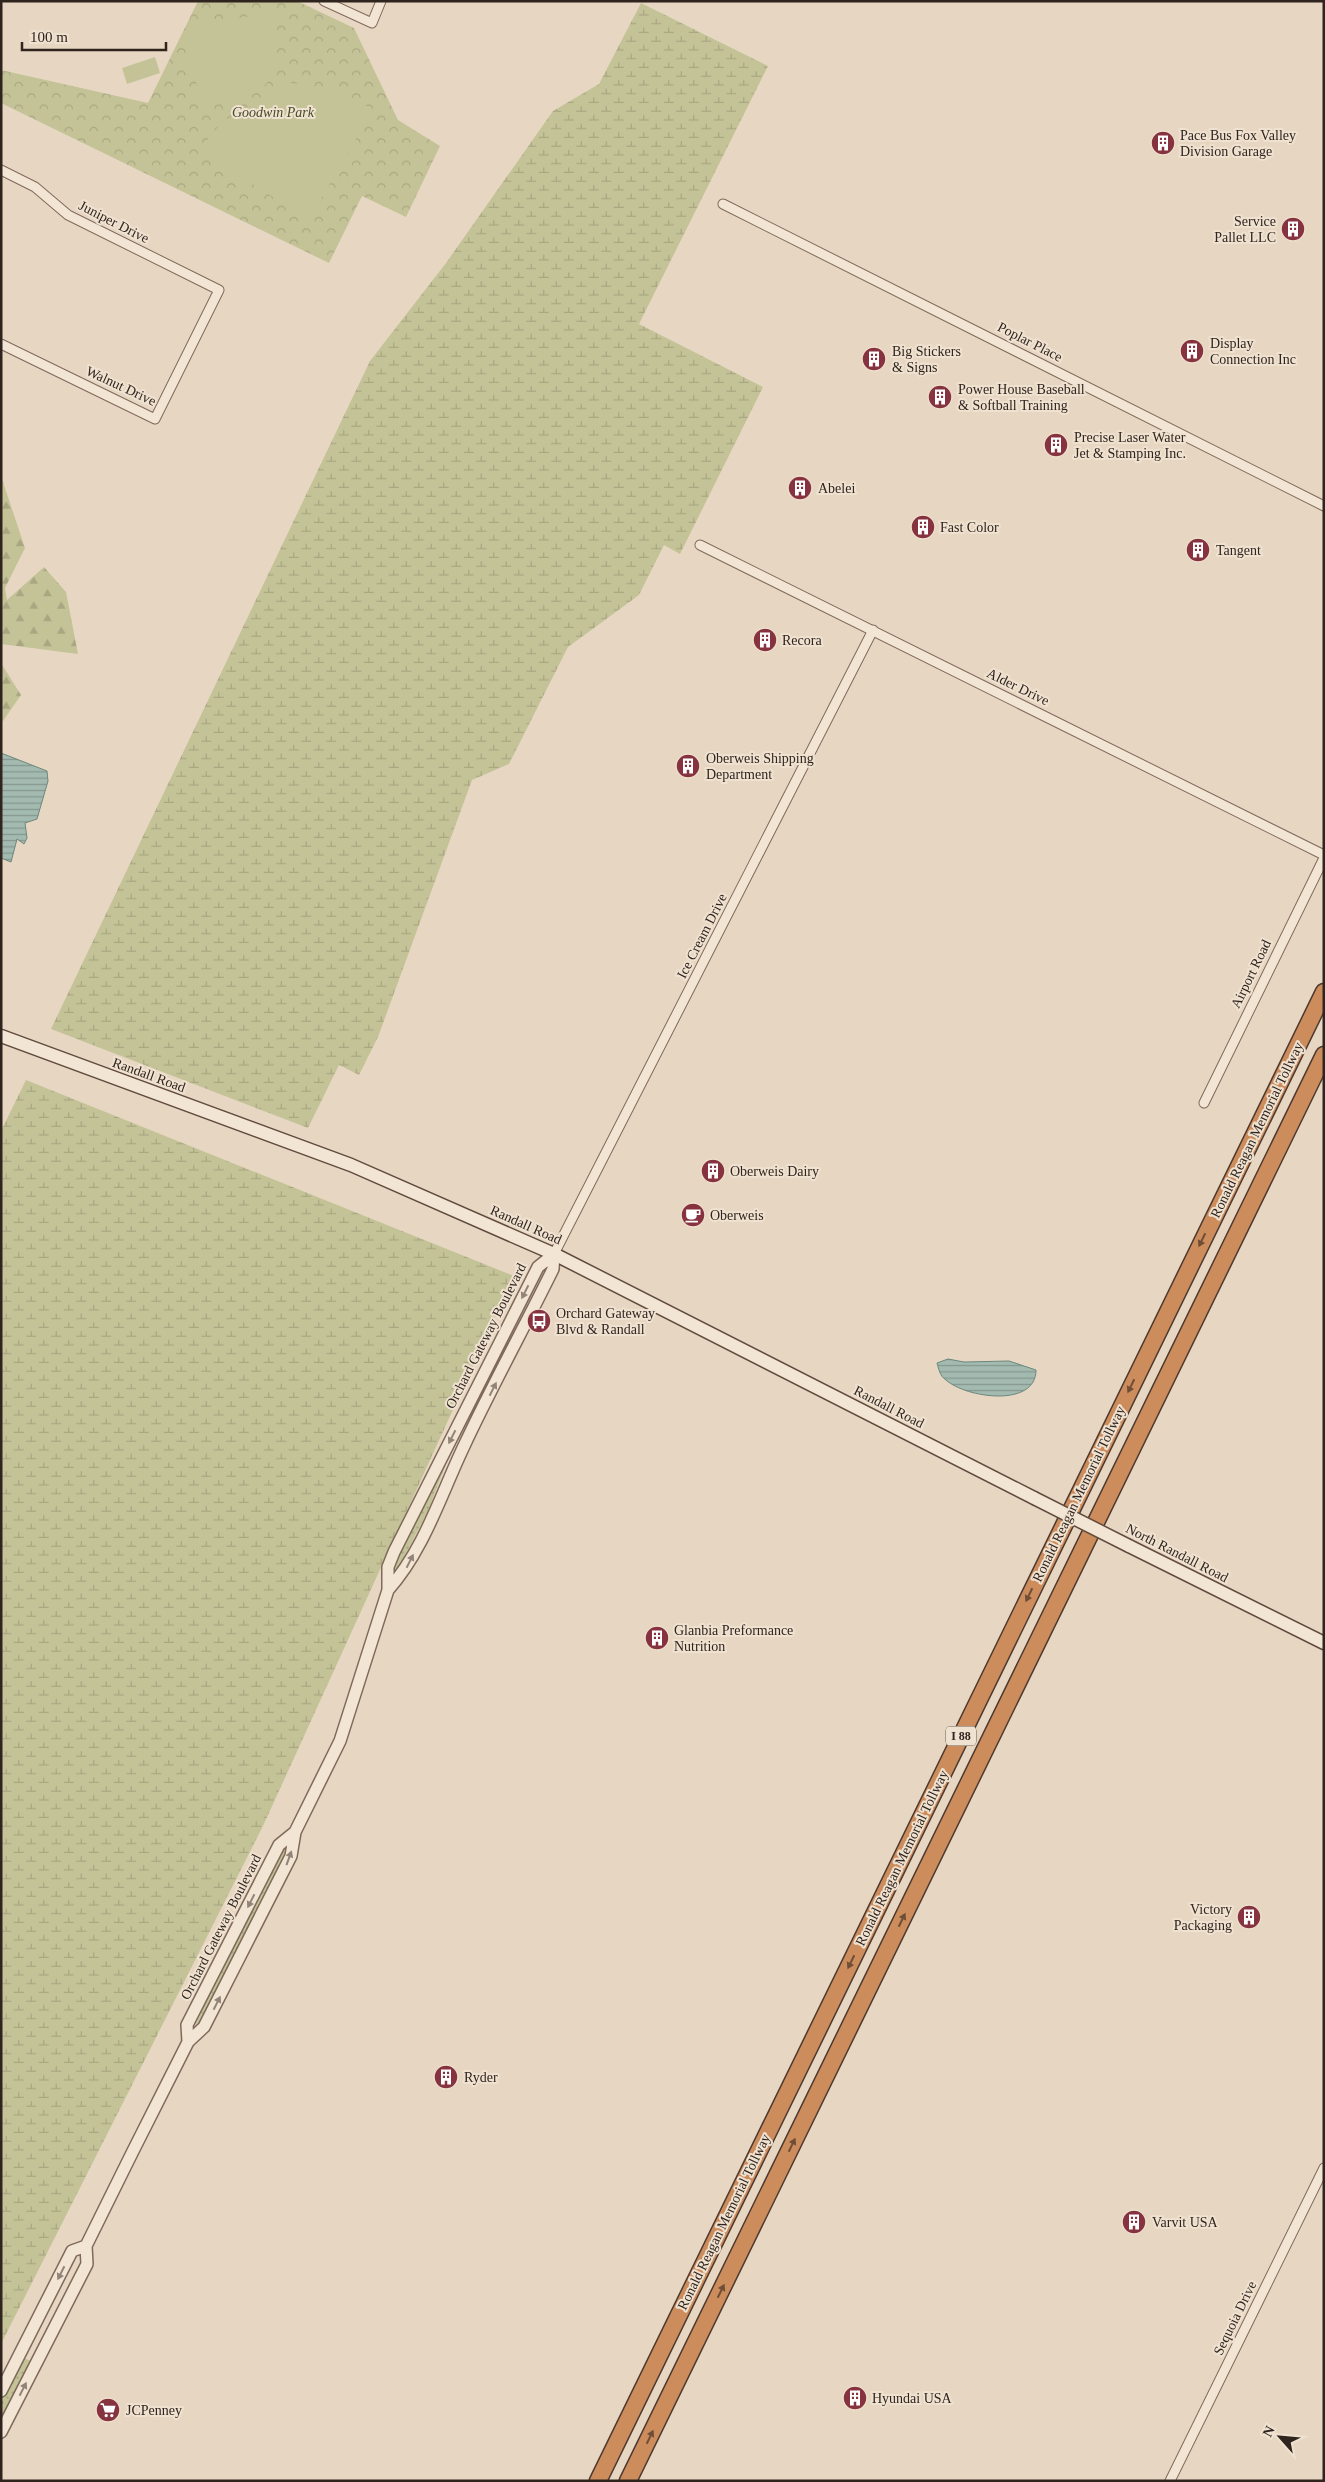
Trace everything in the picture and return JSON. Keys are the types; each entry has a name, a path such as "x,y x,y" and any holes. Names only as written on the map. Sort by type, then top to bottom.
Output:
{"highway":[{"name":"Ronald Reagan Memorial Tollway","path":"598,2481 1324,992"},
{"name":"Ronald Reagan Memorial Tollway","path":"628,2481 1324,1055"}],"main road":[{"name":"Randall Road","path":"1,1036 351,1165 554,1254 1018,1490"},
{"name":"North Randall Road","path":"1018,1490 1324,1643"}],"street":[{"path":"324,1 372,23 381,1"},
{"name":"Juniper Drive","path":"1,170 35,187 68,214 219,290"},
{"name":"Poplar Place","path":"723,204 1324,506"},
{"name":"Walnut Drive","path":"1,344 155,418 219,290"},
{"name":"Alder Drive","path":"700,545 1324,856"},
{"name":"Ice Cream Drive","path":"554,1254 873,630"},
{"name":"Airport Road","path":"1204,1103 1324,856"},
{"name":"Orchard Gateway Boulevard","path":"388,1590 405,1571 427,1528 465,1444 553,1269 554,1254"},
{"name":"Orchard Gateway Boulevard","path":"1,2432 87,2264 86,2246 188,2042 204,2027 287,1865 291,1856 295,1832 340,1741 388,1590 388,1568 402,1536 538,1267 554,1254"},
{"name":"Orchard Gateway Boulevard","path":"188,2042 187,2025 279,1845 295,1832"},
{"name":"Sequoia Drive","path":"1170,2481 1324,2168"},
{"name":"Orchard Gateway Boulevard","path":"1,2391 72,2252 86,2246"}],"green space":[{"name":"Goodwin Park","path":"198,1 297,1 354,28 398,120 440,146 406,217 362,196 329,263 1,103 1,70 148,103"},
{"path":"641,3 768,66 639,324 763,387 680,554 664,545 639,595 568,647 509,764 472,780 378,1037 359,1075 339,1065 308,1128 51,1029 370,361 446,263 553,111 599,84"},
{"path":"273,13 275,56 269,79 261,89 249,96 229,102 202,102 183,42 194,25"},
{"path":"155,57 160,73 127,84 122,68"},
{"path":"288,83 332,91 373,109 309,220 199,150 222,122"},
{"path":"1,476 25,548 5,588 7,600 44,567 66,592 78,654 1,644"},
{"path":"1,663 21,695 3,721 1,720"},
{"path":"26,1080 514,1276 263,1826 1,2344 1,1131"},
{"path":"452,1448 428,1511 392,1580 399,1554"},
{"path":"289,1838 291,1839 276,1873 194,2035 192,2033 205,2004"},
{"path":"24,2358 31,2361 1,2419 1,2403"}],"shaded area":[{"path":"1,753 47,771 48,781 37,819 25,823 27,838 24,844 17,839 11,862 1,858"},
{"path":"948,1359 964,1362 1009,1361 1036,1370 1033,1382 1025,1390 1013,1395 983,1395 956,1386 944,1378 940,1373 937,1363"}],"place":[{"name":"Pace Bus Fox Valley Division Garage","path":"1163,143"},
{"name":"Service Pallet LLC","path":"1293,229"},
{"name":"Display Connection Inc","path":"1192,351"},
{"name":"Big Stickers & Signs","path":"874,359"},
{"name":"Power House Baseball & Softball Training","path":"940,397"},
{"name":"Precise Laser Water Jet & Stamping Inc.","path":"1056,445"},
{"name":"Abelei","path":"800,488"},
{"name":"Fast Color","path":"923,527"},
{"name":"Tangent","path":"1198,550"},
{"name":"Recora","path":"765,640"},
{"name":"Oberweis Shipping Department","path":"688,766"},
{"name":"Oberweis Dairy","path":"713,1171"},
{"name":"Oberweis","path":"693,1215"},
{"name":"Orchard Gateway Blvd & Randall","path":"539,1321"},
{"name":"Glanbia Preformance Nutrition","path":"657,1638"},
{"name":"Victory Packaging","path":"1249,1917"},
{"name":"Ryder","path":"446,2077"},
{"name":"Varvit USA","path":"1134,2222"},
{"name":"Hyundai USA","path":"855,2398"},
{"name":"JCPenney","path":"108,2410"}]}
